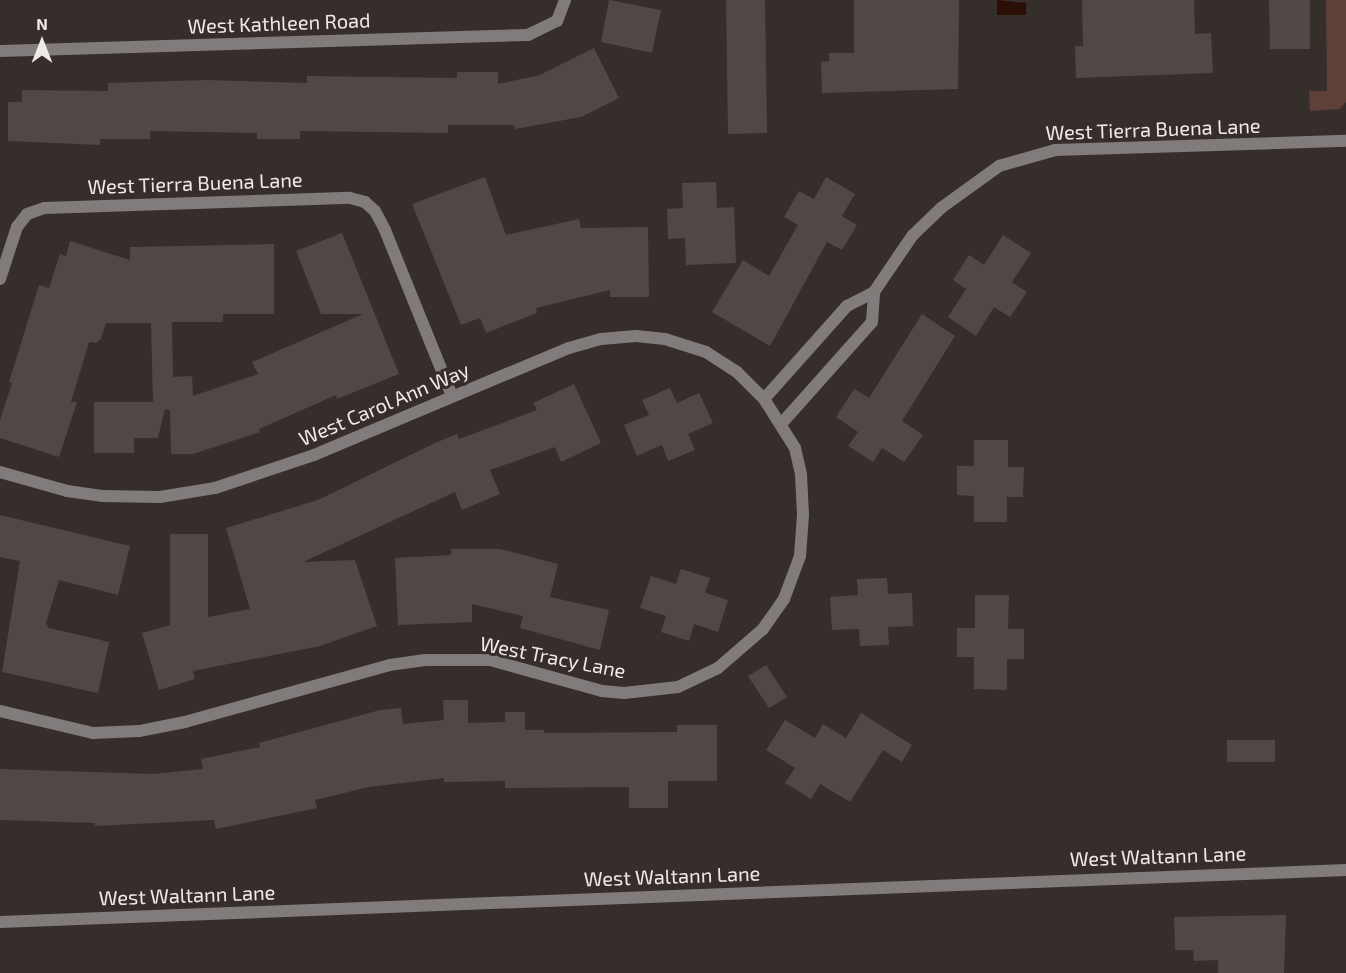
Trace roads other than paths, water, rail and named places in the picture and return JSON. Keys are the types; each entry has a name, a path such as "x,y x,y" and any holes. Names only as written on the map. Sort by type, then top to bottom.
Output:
{"street":[{"name":"West Kathleen Road","path":"0,51 528,34 557,21 565,0"},
{"name":"West Tierra Buena Lane","path":"874,292 912,236 941,208 999,166 1054,150 1346,141"},
{"name":"West Tierra Buena Lane","path":"0,279 17,227 27,214 44,208 350,198 365,202 385,230 452,396"},
{"path":"764,399 847,306 874,292"},
{"path":"782,423 872,322 874,292"},
{"name":"West Carol Ann Way","path":"0,472 67,491 102,496 180,494 253,477 304,459 569,348 601,339 636,336 665,339 706,352 737,372 764,399 782,423"},
{"name":"West Tracy Lane","path":"0,711 93,733 139,731 185,722 390,665 425,660 490,660 602,691 624,693 678,687 718,668 763,629 784,599 800,556 803,515 801,474 795,448 782,423"},
{"name":"West Waltann Lane","path":"0,921 1346,870"}]}
